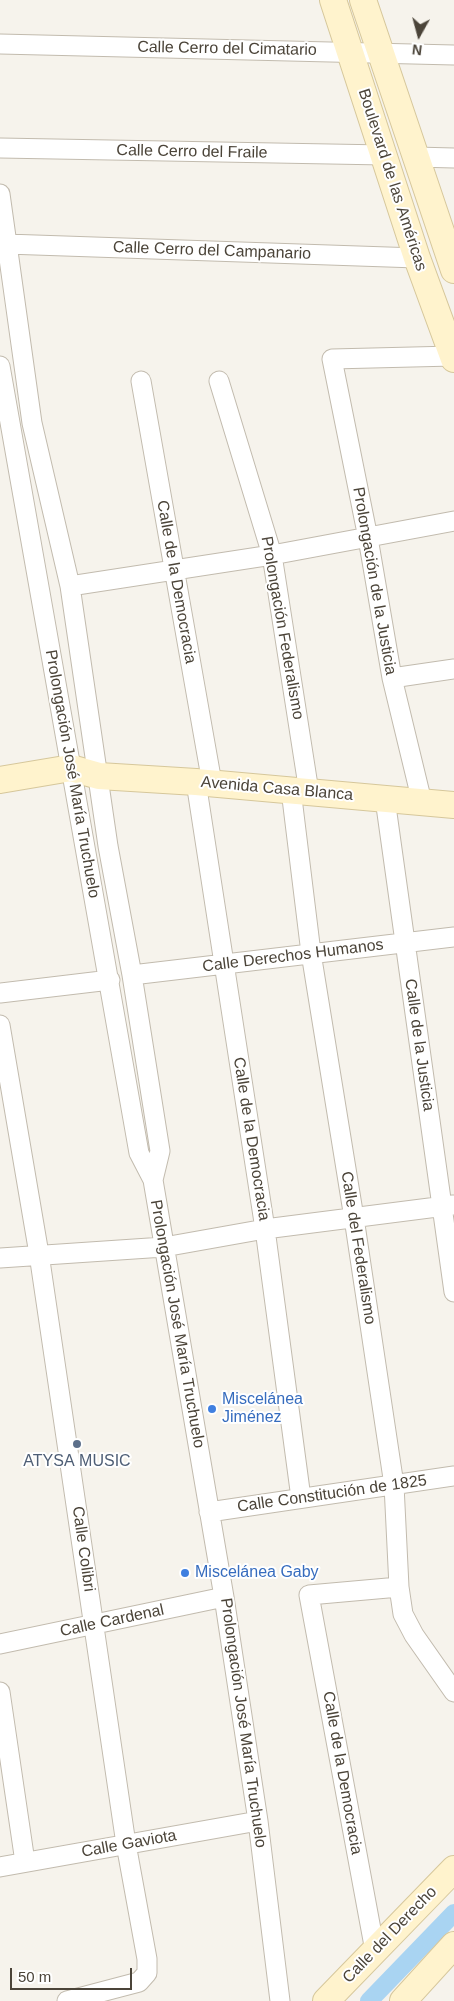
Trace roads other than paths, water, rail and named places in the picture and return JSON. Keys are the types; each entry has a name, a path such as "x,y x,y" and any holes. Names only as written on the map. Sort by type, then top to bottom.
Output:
{"main road":[{"name":"Boulevard de las Américas","path":"333,0 417,258 453,358"},
{"name":"Boulevard de las Américas","path":"363,0 453,264"},
{"name":"Avenida Casa Blanca","path":"73,777 99,776 204,782 454,805"},
{"path":"0,780 73,777"},
{"path":"0,798 73,777"},
{"name":"Calle del Derecho","path":"326,2001 454,1869"},
{"path":"403,2001 454,1945"}],"street":[{"name":"Calle Cerro del Cimatario","path":"0,44 454,55"},
{"name":"Calle Cerro del Fraile","path":"0,148 385,155"},
{"path":"415,157 454,158"},
{"path":"0,194 6,244"},
{"name":"Calle Cerro del Campanario","path":"6,244 417,258"},
{"name":"Prolongación José María Truchuelo","path":"6,244 32,423 70,586 108,846 132,975 160,1151 153,1180"},
{"name":"Prolongación de la Justicia","path":"422,802 392,678 368,538 332,359 453,358"},
{"name":"Prolongación José María Truchuelo","path":"0,366 2,388 110,980 139,1153 153,1180 210,1512 258,1821 280,2001"},
{"name":"Calle de la Democracia","path":"141,381 174,571 204,782 224,965 265,1229 301,1498"},
{"name":"Prolongación Federalismo","path":"219,381 272,555 300,791"},
{"path":"70,586 272,555 454,521"},
{"path":"392,678 454,669"},
{"name":"Calle del Federalismo","path":"300,791 311,953 354,1218 394,1485 399,1587 403,1614 414,1635 454,1692"},
{"name":"Calle de la Justicia","path":"385,799 404,943 448,1205 454,1292"},
{"name":"Calle Derechos Humanos","path":"132,975 454,937"},
{"path":"0,993 110,980"},
{"name":"Calle Colibri","path":"0,1026 39,1254 126,1844 147,1959 147,1973 139,1982 67,2001"},
{"path":"0,1258 164,1247 265,1229 448,1205"},
{"name":"Calle Constitución de 1825","path":"210,1512 454,1476"},
{"name":"Calle de la Democracia","path":"375,1951 309,1595 399,1587"},
{"name":"Calle Cardenal","path":"0,1644 224,1597"},
{"path":"0,1692 25,1862"},
{"name":"Calle Gaviota","path":"0,1867 258,1821"}],"waterway":[{"path":"369,2001 454,1913"}],"place":[{"name":"Miscelánea Jiménez","path":"212,1409"},
{"name":"ATYSA MUSIC","path":"77,1444"},
{"name":"Miscelánea Gaby","path":"185,1573"}]}
